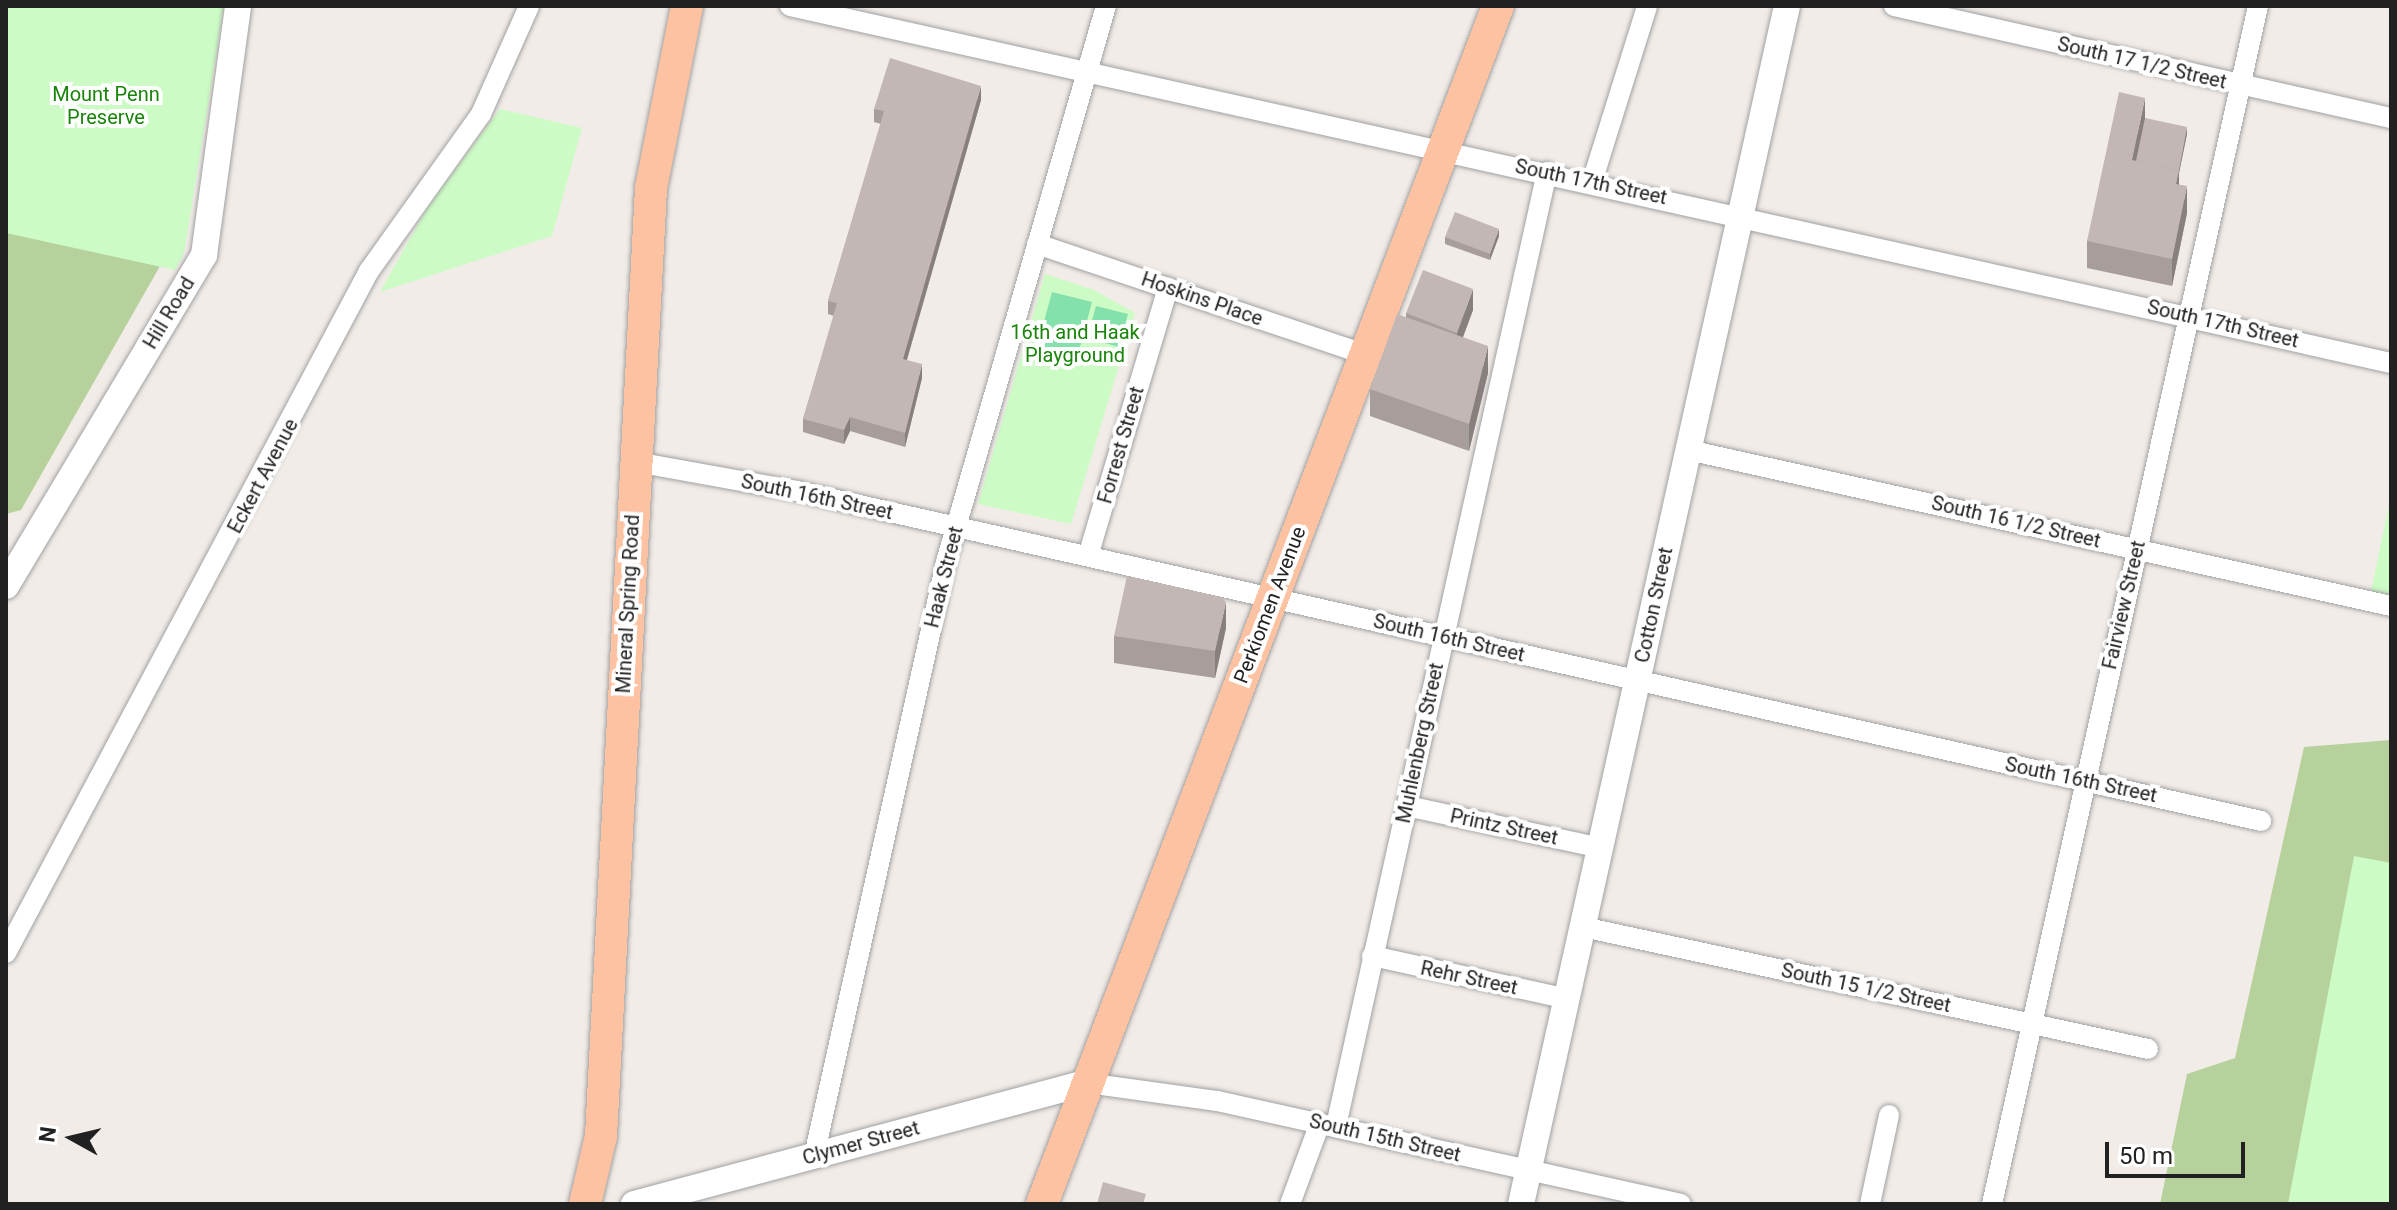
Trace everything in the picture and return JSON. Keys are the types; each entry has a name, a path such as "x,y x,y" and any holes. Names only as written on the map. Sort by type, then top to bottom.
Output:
{"main road":[{"name":"Mineral Spring Road","path":"585,1204 601,1136 651,188 687,6"},
{"name":"Perkiomen Avenue","path":"1042,1204 1498,6"}],"street":[{"name":"Hill Road","path":"6,586 204,255 238,6"},
{"name":"Eckert Avenue","path":"6,953 349,318 369,271 481,114 529,6"},
{"name":"South 17th Street","path":"790,6 854,13 1087,70 2391,363"},
{"name":"Haak Street","path":"814,1156 956,527 1106,6"},
{"path":"1592,182 1647,6"},
{"name":"Cotton Street","path":"1521,1204 1787,6"},
{"name":"South 17 1/2 Street","path":"1894,6 2391,118"},
{"name":"Fairview Street","path":"1992,1204 2258,6"},
{"name":"Muhlenberg Street","path":"1290,1204 1328,1124 1372,956 1407,806 1440,635 1547,172"},
{"name":"Hoskins Place","path":"1037,244 1366,355"},
{"name":"Forrest Street","path":"1088,556 1168,288"},
{"name":"South 16 1/2 Street","path":"1688,450 2391,606"},
{"name":"South 16th Street","path":"636,462 1088,556 2261,821"},
{"name":"Printz Street","path":"1407,806 1601,848"},
{"name":"South 15 1/2 Street","path":"1583,927 2148,1049"},
{"name":"Rehr Street","path":"1372,956 1567,999"},
{"name":"Clymer Street","path":"634,1204 1087,1083"},
{"name":"South 15th Street","path":"1087,1083 1217,1101 1681,1204"},
{"path":"1870,1204 1889,1115"}],"green space":[{"path":"6,6 168,252 21,510 6,514"},
{"name":"Mount Penn Preserve","path":"6,6 224,6 184,253 175,270 6,233"},
{"path":"500,109 582,128 552,236 380,292 430,203"},
{"name":"16th and Haak Playground","path":"1045,274 1094,290 1135,313 1071,524 978,504"},
{"path":"1052,292 1092,302 1076,362 1036,351"},
{"path":"1096,306 1128,314 1119,347 1087,338"},
{"path":"2391,495 2391,606 2369,601"},
{"path":"2391,740 2391,1204 2160,1204 2187,1074 2235,1058 2304,747"},
{"path":"2354,856 2391,863 2391,1204 2288,1204"}],"building":[{"path":"890,58 981,86 903,359 922,364 905,433 850,417 844,430 803,419 837,303 828,301 884,111 874,109"},
{"path":"2119,92 2145,98 2132,160 2179,170 2176,184 2187,186 2172,259 2087,241"},
{"path":"2145,118 2187,127 2179,170 2136,161"},
{"path":"1455,212 1499,229 1490,254 1445,237"},
{"path":"1423,270 1473,289 1457,333 1406,313"},
{"path":"1397,314 1488,346 1469,424 1370,389"},
{"path":"1127,576 1221,597 1226,602 1215,651 1114,636"},
{"path":"1103,1182 1146,1194 1143,1204 1097,1204"}]}
